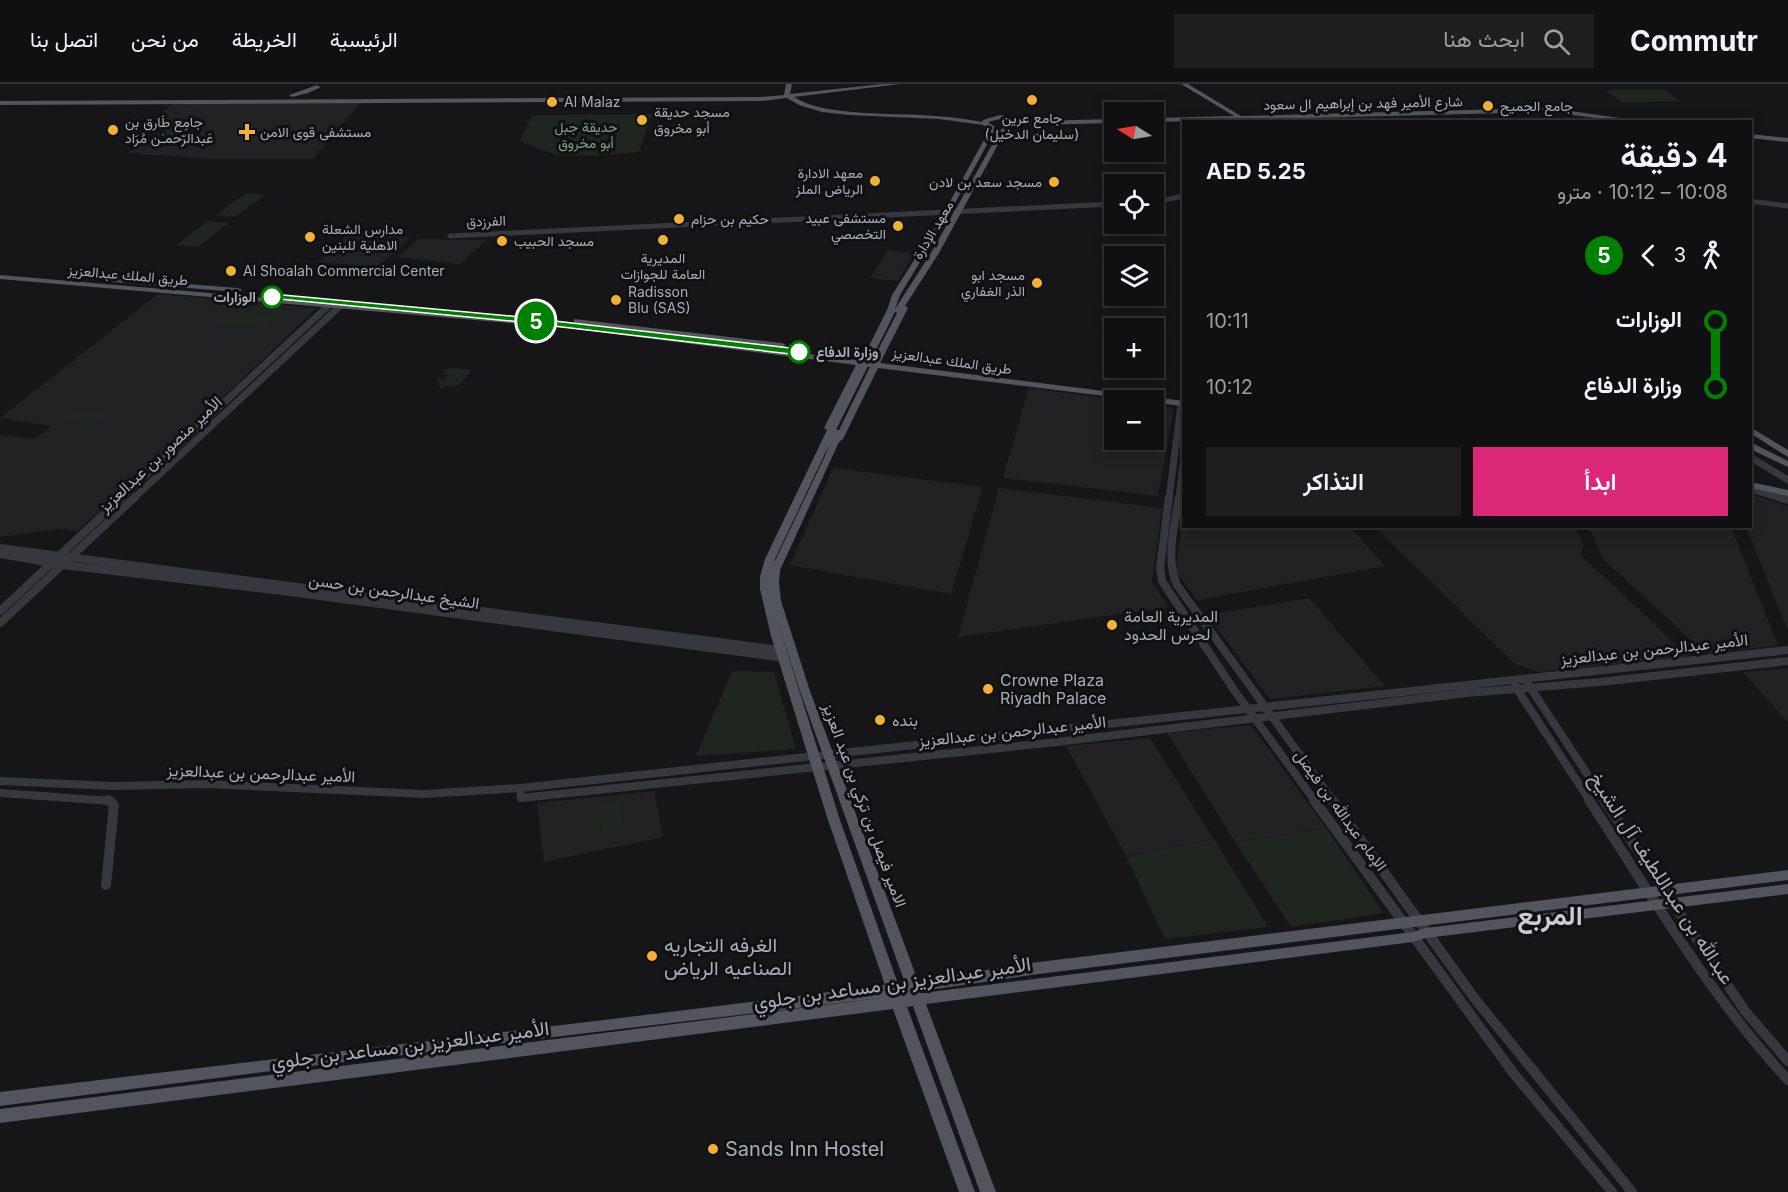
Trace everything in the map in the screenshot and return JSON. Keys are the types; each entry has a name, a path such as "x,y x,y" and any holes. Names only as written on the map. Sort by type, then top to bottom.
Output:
{"main road":[{"path":"804,105 807,99 819,92 861,84"},
{"path":"819,92 877,84"},
{"path":"0,100 819,92 897,84"},
{"path":"1184,84 1237,120"},
{"path":"1176,85 1237,120"},
{"path":"0,100 289,95 306,93 321,87"},
{"path":"310,97 321,87"},
{"path":"310,97 334,94 770,94 791,91"},
{"path":"761,99 791,91"},
{"path":"791,91 804,105"},
{"path":"289,95 310,97 761,99 827,111 987,121 1005,117 1016,123 1104,122"},
{"name":"شارع الأمير فهد بن إبراهيم ال سعود","path":"1237,120 1549,110 1629,120"},
{"name":"شارع الأمير فهد بن إبراهيم ال سعود","path":"1237,120 1552,113 1609,120"},
{"name":"معهد الإدارة","path":"895,311 896,295 946,214 993,128 987,121"},
{"name":"شارع الأمير فهد بن إبراهيم ال سعود","path":"1164,121 1182,121"},
{"name":"شارع الأمير فهد بن إبراهيم ال سعود","path":"1164,121 1182,122"},
{"name":"معهد الإدارة","path":"895,311 958,212 1004,129 1016,123"},
{"path":"1752,137 1788,142"},
{"name":"طريق الملك عبدالعزيز","path":"0,270 558,319 1104,394"},
{"name":"طريق الملك عبدالعزيز","path":"0,277 567,326 863,359"},
{"path":"822,460 870,378 882,347 913,291 913,286"},
{"path":"822,460 818,450 896,295"},
{"name":"الامير فيصل بن تركي بن عبد العزيز","path":"895,311 835,431 778,562 774,583 776,602 797,669 988,1192"},
{"path":"869,347 882,347"},
{"name":"طريق الملك عبدالعزيز","path":"878,362 1085,385 1182,402"},
{"path":"855,374 864,374 870,378"},
{"path":"1085,385 1118,390"},
{"path":"1164,397 1172,398 1164,402"},
{"name":"طريق الملك عبدالعزيز","path":"1164,402 1182,402"},
{"path":"1752,432 1788,456"},
{"path":"1752,446 1788,466"},
{"path":"1752,450 1788,466"},
{"name":"الامير فيصل بن تركي بن عبد العزيز","path":"822,460 770,560 765,578 782,654 815,761 967,1192"},
{"path":"1752,480 1788,486"},
{"path":"1752,487 1788,492"},
{"path":"1664,892 1788,875"},
{"name":"الأمير عبدالعزيز بن مساعد بن جلوي","path":"914,993 1413,937 1426,933 1672,905 1788,889"},
{"name":"الأمير عبدالعزيز بن مساعد بن جلوي","path":"0,1116 896,996 1031,969 1418,920 1664,892"},
{"name":"الأمير عبدالعزيز بن مساعد بن جلوي","path":"0,1099 700,1015 896,996"}],"street":[{"path":"1164,202 1182,198"},
{"path":"1752,202 1788,208"},
{"path":"946,214 1104,206"},
{"name":"الفرزدق","path":"946,214 493,237 450,236 946,214"},
{"name":"الأمير منصور بن عبدالعزيز","path":"0,611 329,305"},
{"name":"الأمير منصور بن عبدالعزيز","path":"0,623 340,306"},
{"path":"316,317 327,318"},
{"name":"الإمام عبدالله بن فيصل","path":"1182,409 1160,568 1173,598 1413,937 1560,1135 1612,1192"},
{"path":"1752,458 1788,480"},
{"path":"1752,464 1788,486"},
{"name":"الإمام عبدالله بن فيصل","path":"1182,472 1171,561 1172,574 1192,608 1475,999 1632,1192"},
{"path":"1752,488 1788,500"},
{"name":"الشيخ عبدالرحمن بن حسن","path":"0,548 619,633"},
{"name":"الشيخ عبدالرحمن بن حسن","path":"0,554 63,565 782,654"},
{"name":"الأمير عبدالرحمن بن عبدالعزيز","path":"1528,683 1788,650"},
{"name":"الأمير عبدالرحمن بن عبدالعزيز","path":"1528,683 1788,661"},
{"path":"1514,685 1528,683"},
{"name":"عبدالله بن عبداللطيف آل الشيخ","path":"1528,683 1672,905 1745,1011 1788,1061"},
{"name":"الأمير عبدالرحمن بن عبدالعزيز","path":"830,760 1249,708 1514,685"},
{"name":"الأمير عبدالرحمن بن عبدالعزيز","path":"0,781 113,786 208,784 424,794 520,788 521,798 815,761 1256,718 1514,685"},
{"name":"عبدالله بن عبداللطيف آل الشيخ","path":"1514,685 1648,894 1707,981 1744,1031 1788,1080"},
{"path":"0,793 110,800 114,805 114,817 106,885"},
{"path":"1316,801 1320,805 1328,805 1331,802 1329,797"},
{"path":"1335,827 1333,822 1335,820 1340,819 1347,823"}],"shaded area":[{"name":"مستشفى قوى الامن","path":"360,103 313,159 210,159 127,153 164,129 164,126 147,124 173,104"},
{"path":"351,233 410,238 377,267 318,262"},
{"path":"418,239 486,240 460,264 398,257"},
{"path":"888,250 914,253 898,281 870,278"},
{"path":"158,294 317,308 177,441 77,531 57,529 0,537 0,435 35,439 52,426 0,418"},
{"path":"1029,388 1104,398 1104,450 1164,450 1164,406 1174,408 1158,496 1003,478"},
{"path":"833,468 983,487 951,594 790,565"},
{"path":"999,488 1162,508 1152,582 1169,607 958,637"},
{"path":"1752,494 1788,506 1788,631 1746,528 1752,528"},
{"path":"1182,518 1182,528 1351,528 1385,566 1197,600 1176,572"},
{"path":"1376,528 1575,528 1584,546 1580,554 1689,657 1539,672 1515,664"},
{"path":"1589,528 1731,528 1778,645 1706,654 1603,559"},
{"path":"1309,598 1385,686 1270,699 1207,615"},
{"path":"1788,668 1788,723 1743,672"},
{"path":"1251,725 1326,828 1235,842 1167,733"},
{"path":"1150,738 1214,839 1126,856 1066,746"},
{"path":"654,791 663,837 544,862 537,803"}],"green space":[{"path":"1663,89 1681,101 1622,103 1605,90"},
{"name":"حديقة جبل أبو مخروق","path":"652,114 639,152 590,156 556,155 520,141 532,115"},
{"path":"246,193 265,195 235,217 216,215"},
{"path":"208,221 229,223 198,247 176,245"},
{"path":"232,311 279,315 265,328 214,324 224,313"},
{"path":"449,368 472,370 459,385 440,388 437,378 443,379 441,383 448,375 442,374"},
{"path":"74,410 108,414 94,425 60,421"},
{"path":"732,671 774,672 796,749 696,756"},
{"path":"618,800 625,831 603,836 597,804"},
{"path":"1326,828 1384,913 1291,927 1235,842"},
{"path":"1214,839 1268,927 1165,939 1126,856"}],"metro line":[{"name":"5","path":"272,297 511,319 799,352"}],"place":[{"name":"جامع عرين (سليمان الدخيل)","path":"1032,100"},
{"name":"Al Malaz","path":"552,102"},
{"name":"جامع الجميح","path":"1488,106"},
{"name":"مسجد حديقة أبو مخروق","path":"642,120"},
{"name":"جامِع طَارق بن عَبدالرّحمـٰن مُرَاد","path":"113,130"},
{"name":"مستشفى قوى الامن","path":"247,132"},
{"name":"معهد الادارة الرياض الملز","path":"875,181"},
{"name":"مسجد سعد بن لادن","path":"1054,182"},
{"name":"حكيم بن حزام","path":"679,219"},
{"name":"مستشفى عبيد التخصصي","path":"898,226"},
{"name":"مدارس الشعلة الاهلية للبنين","path":"310,237"},
{"name":"المديرية العامة للجوازات","path":"663,240"},
{"name":"مسجد الحبيب","path":"502,241"},
{"name":"Al Shoalah Commercial Center","path":"231,271"},
{"name":"مسجد ابو الذر الغفاري","path":"1037,283"},
{"name":"الوزارات","path":"272,297"},
{"name":"Radisson Blu (SAS)","path":"616,300"},
{"name":"وزارة الدفاع","path":"799,352"},
{"name":"المديرية العامة لحرس الحدود","path":"1112,625"},
{"name":"Crowne Plaza Riyadh Palace","path":"988,689"},
{"name":"بنده","path":"880,720"},
{"name":"الغرفه التجاريه الصناعيه الرياض","path":"652,956"},
{"name":"Sands Inn Hostel","path":"713,1149"}],"district":[{"name":"المربع","path":"1550,916"}]}
